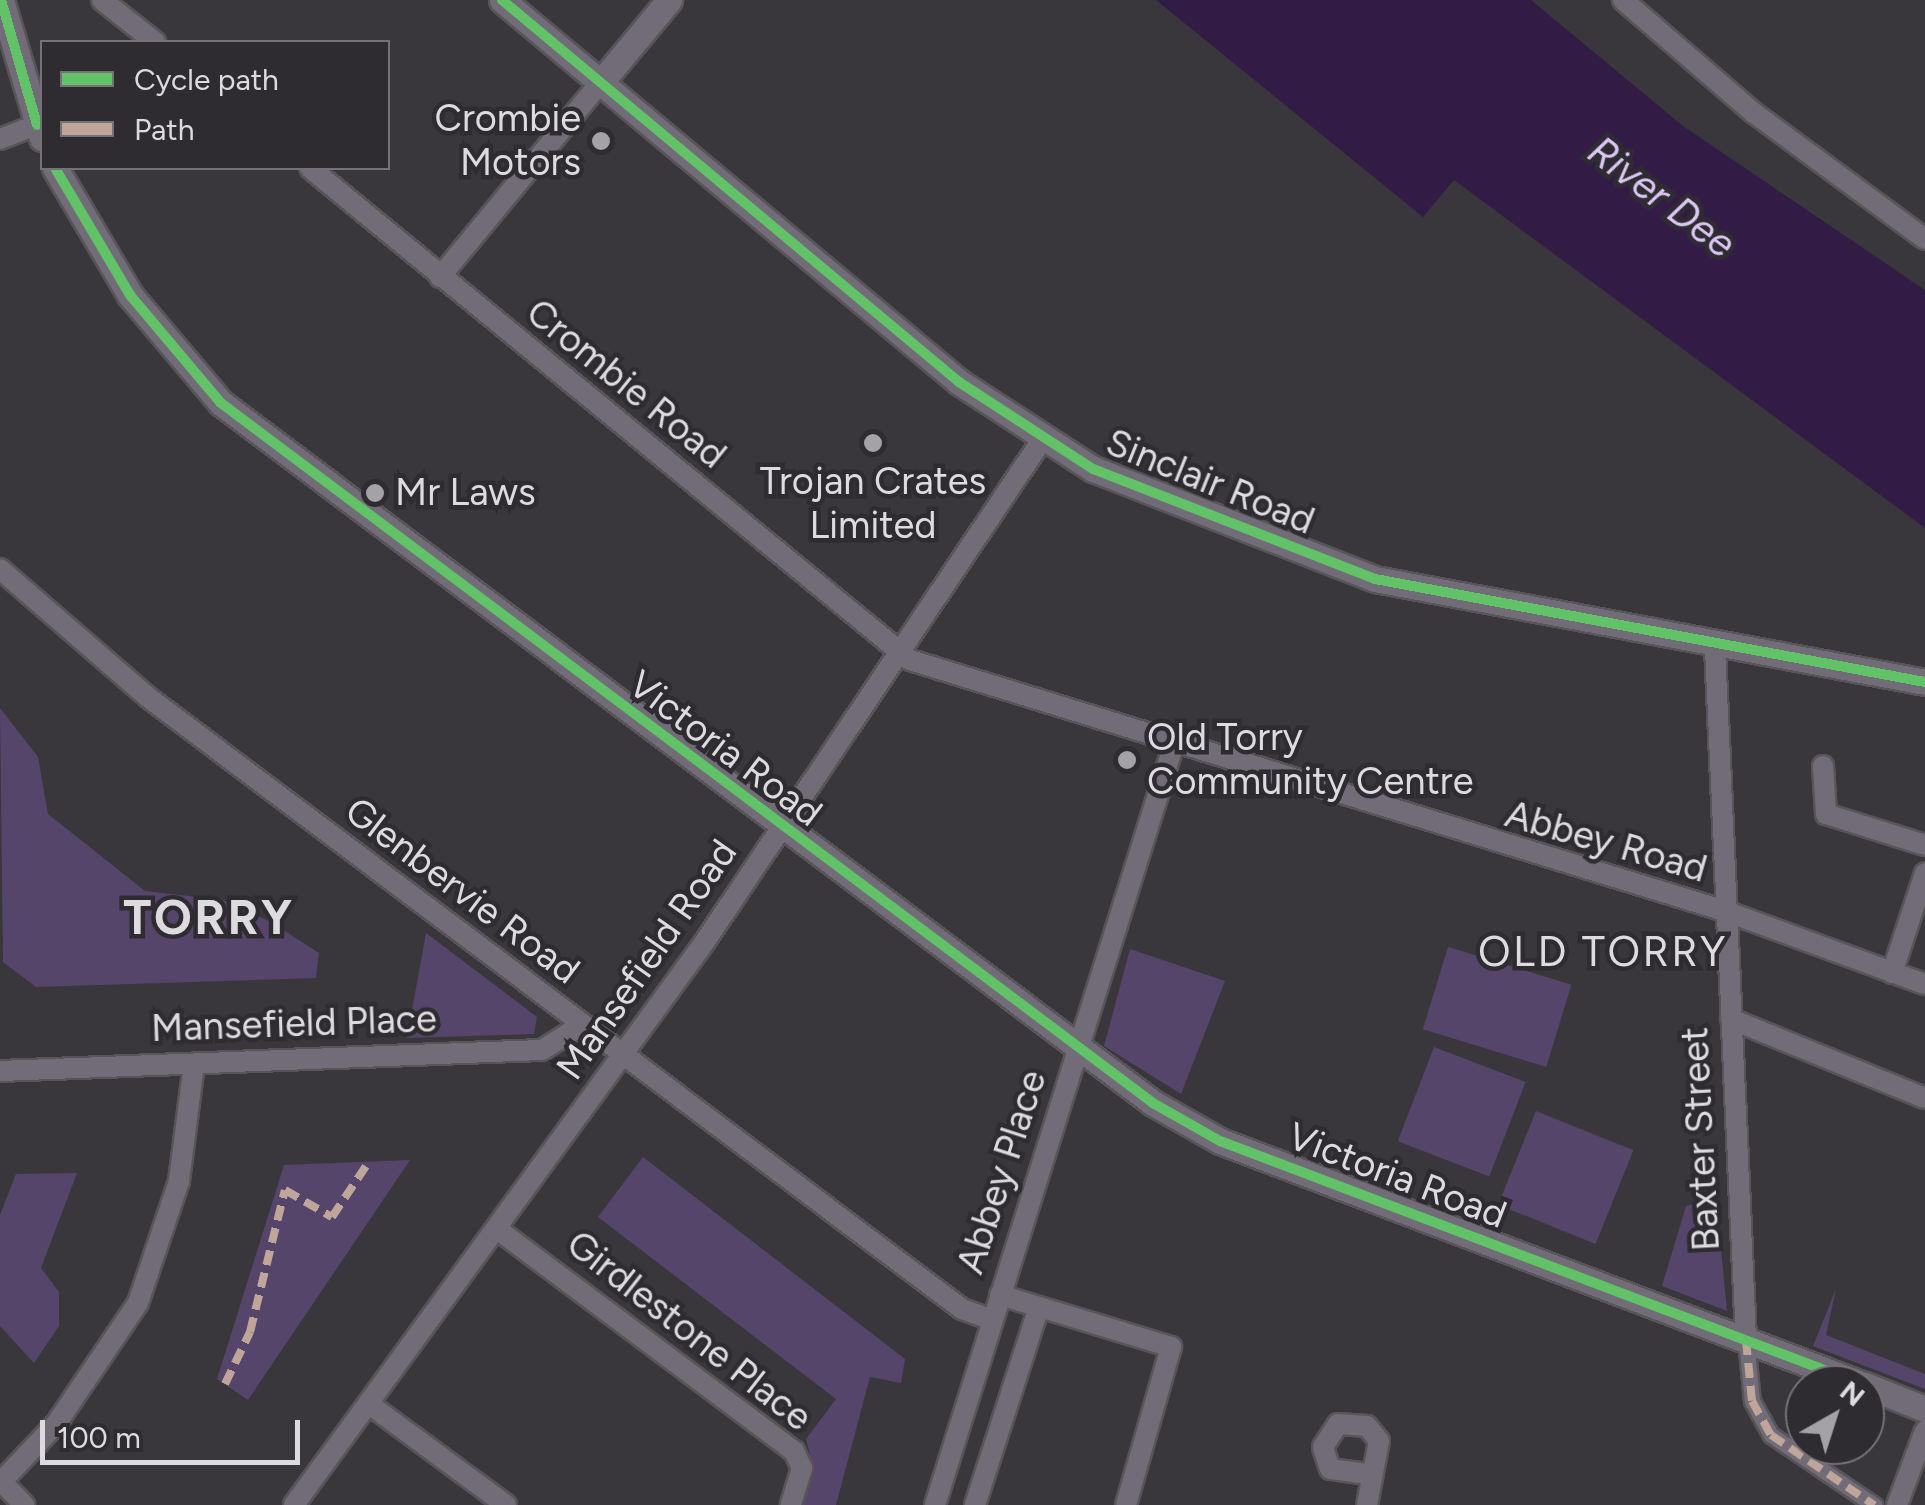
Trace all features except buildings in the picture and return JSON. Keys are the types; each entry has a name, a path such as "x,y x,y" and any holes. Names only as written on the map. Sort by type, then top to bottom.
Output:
{"street":[{"path":"0,139 40,132 1,0"},
{"path":"102,0 152,40"},
{"name":"Sinclair Road","path":"502,0 1040,443 1374,579 1715,648 1925,682"},
{"path":"440,277 669,0"},
{"path":"1624,0 1754,113 1925,239"},
{"name":"Victoria Road","path":"56,170 130,295 221,402 1077,1052 1220,1141 1812,1365"},
{"name":"Crombie Road","path":"312,170 899,652"},
{"name":"Mansefield Road","path":"294,1505 625,1056 1040,443"},
{"name":"Glenbervie Road","path":"0,570 149,698 962,1309 992,1320"},
{"name":"Baxter Street","path":"1715,648 1724,911 1752,1400 1771,1434 1874,1505"},
{"name":"Abbey Road","path":"899,652 1173,747 1724,911 1925,984"},
{"name":"Abbey Place","path":"935,1505 1173,747"},
{"path":"1823,766 1826,814 1925,845"},
{"path":"1892,973 1925,873"},
{"path":"1730,1019 1925,1098"},
{"name":"Mansefield Place","path":"0,1071 542,1050 582,1025"},
{"path":"24,1505 1,1481 56,1424 138,1303 179,1181 194,1064"},
{"name":"Girdlestone Place","path":"497,1228 794,1451 802,1468 791,1505"},
{"path":"1000,1295 1171,1347 1126,1505"},
{"path":"975,1505 1039,1308"},
{"name":"Victoria Road","path":"1885,1393 1925,1409"},
{"path":"370,1404 506,1505"},
{"path":"1897,1505 1925,1431"},
{"path":"1367,1474 1368,1505"}],"shaded area":[{"path":"0,708 38,757 48,814 145,891 223,900 271,922 319,953 316,978 36,987 3,962"},
{"path":"426,933 537,1017 534,1034 407,1038"},
{"path":"1448,947 1571,985 1546,1067 1423,1029"},
{"path":"1130,949 1225,981 1181,1094 1104,1046"},
{"path":"1434,1047 1525,1082 1489,1176 1398,1141"},
{"path":"1536,1111 1633,1150 1596,1244 1498,1205"},
{"path":"643,1157 905,1359 901,1383 870,1377 836,1505 802,1505 814,1472 806,1439 836,1399 598,1217"},
{"path":"410,1160 248,1400 217,1379 284,1165"},
{"path":"77,1173 41,1268 59,1292 59,1326 34,1363 0,1326 0,1215 16,1174"},
{"path":"1700,1202 1717,1208 1727,1311 1662,1286 1686,1206"},
{"path":"1836,1289 1826,1335 1925,1374 1925,1389 1885,1374 1885,1365 1862,1365 1813,1346"}],"water":[{"name":"River Dee","path":"1156,0 1531,0 1683,126 1925,290 1925,528 1454,180 1423,217"}],"marked path":[{"path":"225,1384 250,1332 285,1190 332,1217 366,1166"},
{"path":"1746,1340 1752,1401 1771,1435 1874,1505"}],"cycle path":[{"path":"1,0 37,125"},
{"path":"502,0 959,382 1093,469 1375,579 1925,682"},
{"path":"56,170 130,295 221,403 1153,1103 1220,1141 1811,1365"}],"place":[{"name":"Crombie Motors","path":"601,141"},
{"name":"Trojan Crates Limited","path":"873,443"},
{"name":"Mr Laws","path":"375,493"},
{"name":"Old Torry Community Centre","path":"1127,760"}],"district":[{"name":"TORRY","path":"209,918"},
{"name":"OLD TORRY","path":"1603,952"}]}
